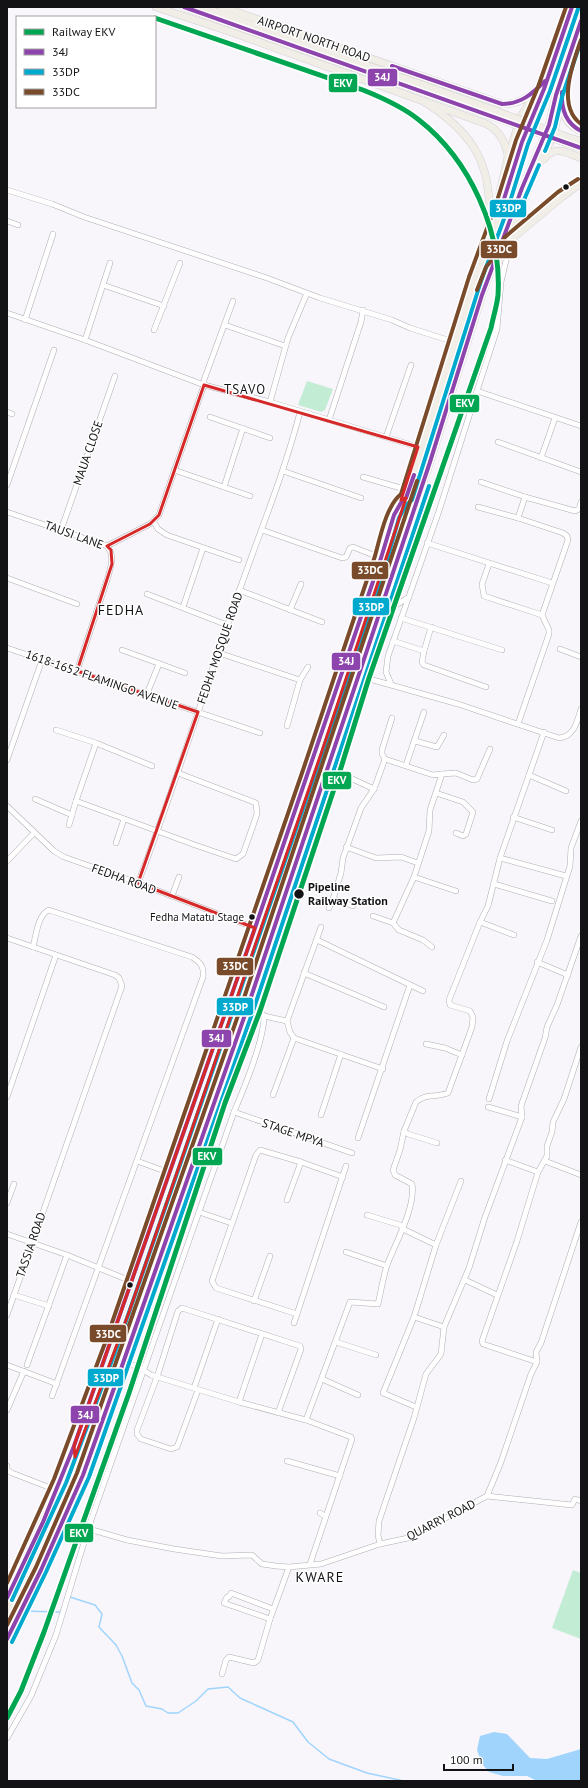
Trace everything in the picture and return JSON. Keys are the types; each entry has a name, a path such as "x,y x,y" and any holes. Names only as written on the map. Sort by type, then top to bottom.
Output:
{"main road":[{"name":"AIRPORT NORTH ROAD","path":"156,7 234,33 492,127 503,141 508,157"},
{"name":"AIRPORT NORTH ROAD","path":"184,7 300,48 390,76 581,141"},
{"name":"AIRPORT NORTH ROAD","path":"202,7 581,148"},
{"name":"AIRPORT NORTH ROAD","path":"222,7 502,104 512,104 522,101 540,87"},
{"path":"10,1599 36,1552 75,1457 129,1312 404,499 460,323 511,180 522,142 548,78 572,7"},
{"path":"8,1636 83,1475 123,1363 247,1009 359,676 434,449 482,295 512,211 549,125 556,95 581,21"},
{"path":"234,33 276,44 300,48"},
{"path":"565,72 561,101 563,113 569,124 581,131"},
{"path":"548,78 540,87 521,116 508,157 494,218 496,224 501,227 509,228 514,226 534,173 556,128 556,95"},
{"path":"423,101 447,118 467,136 477,152 487,177 489,215 482,260"},
{"path":"534,173 553,150 581,158"},
{"path":"491,270 501,258 509,241 562,197 579,185"},
{"path":"7,1612 10,1599 74,1446 255,928 299,810 391,525 404,499"},
{"path":"74,1446 75,1457"},
{"path":"27,1557 36,1552"}],"street":[{"path":"7,190 267,278 339,305 363,310 451,341 420,447 404,489 404,499"},
{"path":"7,221 18,225"},
{"path":"391,684 386,672 388,656 445,494 497,329 501,282 514,226"},
{"path":"25,320 53,234"},
{"path":"85,340 110,263"},
{"path":"154,330 180,263"},
{"path":"104,285 164,306"},
{"path":"270,402 286,346 307,293"},
{"path":"107,546 154,522 159,515 204,385 207,369 233,301"},
{"path":"329,420 361,322 363,310"},
{"path":"7,314 85,340 204,385 270,402 420,447"},
{"path":"225,325 286,346"},
{"path":"7,485 54,350"},
{"path":"386,437 411,365"},
{"name":"MAUA CLOSE","path":"61,530 115,376"},
{"path":"478,391 581,426"},
{"name":"FEDHA MOSQUE ROAD","path":"138,883 158,832 178,774 239,590 283,471 300,412"},
{"path":"210,417 270,438"},
{"path":"541,458 554,418"},
{"path":"224,487 243,428"},
{"path":"498,442 581,472"},
{"path":"174,470 250,496"},
{"path":"283,471 361,498"},
{"path":"363,477 404,489"},
{"path":"481,482 525,497 575,511 578,509 581,502"},
{"path":"518,518 525,497"},
{"path":"478,507 518,518 567,536 568,540 542,615 549,630 549,634 518,724"},
{"name":"TAUSI LANE","path":"7,512 107,546 111,550 112,564 76,671"},
{"path":"154,522 158,529 167,535 239,560"},
{"path":"262,530 342,558 346,557 350,548 353,547 381,558"},
{"path":"427,543 552,583"},
{"path":"182,607 203,548"},
{"path":"489,564 482,584 484,596 542,615"},
{"path":"7,578 77,604"},
{"path":"290,610 301,584"},
{"path":"239,590 322,622"},
{"path":"147,594 227,625"},
{"path":"379,616 409,597"},
{"path":"401,618 502,650"},
{"path":"431,627 424,651 422,662 424,665 486,687"},
{"path":"393,641 424,651"},
{"name":"1618-1652 FLAMINGO AVENUE","path":"7,648 260,734"},
{"path":"560,649 581,657"},
{"path":"122,650 185,673"},
{"path":"218,653 300,680"},
{"path":"7,760 42,660"},
{"path":"146,696 159,664"},
{"path":"286,726 300,680 308,667"},
{"path":"359,676 458,704 559,738 568,737 572,732 581,709"},
{"path":"406,765 424,712"},
{"path":"392,718 382,750 382,754 385,759 436,776 456,773 473,780 478,779 490,749"},
{"path":"56,730 96,743 152,766"},
{"path":"306,1420 350,1302 378,1304 387,1266 403,1229 413,1186 410,1182 395,1175 393,1170 400,1150 404,1131 419,1099 427,1096 438,1097 448,1093 472,1027 473,1017 470,1011 450,1005 449,1000 480,922 488,906 500,858 513,817 544,732"},
{"path":"415,741 437,747 444,735"},
{"path":"69,825 96,743"},
{"path":"329,908 341,873 346,847 361,808 374,789 385,759"},
{"path":"327,771 346,776 374,789"},
{"path":"76,801 236,859 243,854 257,814 256,803 178,774"},
{"path":"393,923 414,876 429,831 430,810 442,774"},
{"path":"528,775 566,791"},
{"path":"436,793 463,802 473,812 466,834 463,836 456,834"},
{"path":"35,799 72,815"},
{"name":"FEDHA ROAD","path":"7,806 57,854 255,928"},
{"path":"513,817 552,830"},
{"path":"116,843 124,819"},
{"path":"489,1099 507,1041 527,994 546,940 570,866 571,848 581,822"},
{"path":"7,861 34,833"},
{"path":"346,847 376,858 401,857 418,863"},
{"path":"500,858 566,876"},
{"path":"414,876 456,891"},
{"path":"172,896 178,877"},
{"path":"494,884 552,901"},
{"path":"333,899 353,906"},
{"path":"33,947 37,930 43,915 49,910 192,957 200,962 202,966 203,978 52,1396"},
{"path":"373,916 393,923 399,930 423,940 432,947"},
{"path":"480,922 514,935"},
{"path":"321,927 287,1021 290,1032 294,1038 383,1069"},
{"path":"380,1544 378,1534 379,1521 414,1418 426,1374 441,1354 444,1327 465,1280 505,1160 522,1117 521,1106 545,1038 547,1028 568,975 581,936"},
{"path":"7,938 56,956 7,1097"},
{"path":"317,940 423,991"},
{"name":"TASSIA ROAD","path":"7,1315 122,986 119,978 115,975 56,956"},
{"path":"537,962 568,975"},
{"path":"304,973 384,1007"},
{"path":"358,1138 383,1069 410,985"},
{"path":"247,1009 260,1011 264,1016 287,1021"},
{"path":"7,1738 31,1696 56,1635 89,1529 263,1029 264,1016"},
{"path":"273,1094 294,1038"},
{"path":"426,1044 445,1048 462,1055"},
{"path":"537,1362 482,1344 497,1295 501,1290 515,1248 538,1172 545,1161 553,1122 564,1099 581,1047"},
{"path":"321,1115 341,1054"},
{"path":"488,1107 522,1117"},
{"name":"STAGE MPYA","path":"234,1112 352,1153"},
{"path":"404,1131 408,1134 437,1143"},
{"path":"297,1314 216,1288 212,1281 231,1223 258,1152 263,1150 343,1177"},
{"path":"505,1160 538,1172"},
{"path":"137,1161 170,1173"},
{"path":"545,1161 581,1175"},
{"path":"287,1200 301,1162"},
{"path":"294,1323 346,1166"},
{"path":"416,1407 383,1394 414,1317 436,1245 461,1181"},
{"path":"7,1203 14,1184"},
{"path":"199,1212 231,1223"},
{"path":"367,1215 400,1225 403,1229 436,1245"},
{"name":"QUARRY ROAD","path":"89,1529 127,1540 174,1549 222,1556 252,1555 262,1564 289,1567 336,1560 380,1544 408,1538 487,1496 501,1462 531,1374 537,1362 536,1352 541,1343 581,1222"},
{"path":"7,1234 67,1255 132,1282"},
{"path":"346,1252 387,1266"},
{"path":"27,1365 67,1255"},
{"path":"254,1301 270,1256"},
{"path":"465,1280 497,1295"},
{"path":"14,1295 49,1306"},
{"path":"218,1319 179,1445 171,1449 140,1438 137,1434 137,1430 157,1377 178,1311 182,1308 218,1319 301,1348 278,1413"},
{"path":"414,1317 444,1327"},
{"path":"239,1402 262,1334"},
{"path":"336,1342 376,1355"},
{"path":"123,1363 137,1366 144,1372 157,1377 239,1402 306,1420 351,1437 352,1441 310,1564"},
{"path":"7,1365 57,1384"},
{"path":"7,1410 24,1371"},
{"path":"322,1379 358,1395"},
{"path":"287,1461 340,1476"},
{"path":"7,1466 7,1470 56,1490"},
{"path":"487,1496 572,1505 575,1499 581,1501"},
{"path":"320,1513 326,1516"},
{"path":"222,1674 226,1660 229,1657 254,1663 258,1660 273,1609 289,1567"},
{"path":"270,1619 224,1603 227,1597 230,1597 231,1593 273,1609"}],"highlighted area":[{"path":"204,385 418,447 401,500 406,498 322,751 129,1312 75,1457 74,1446 255,928 138,883 198,712 77,671 112,564 111,550 107,546 150,524 159,515"}],"green space":[{"path":"307,381 333,389 325,410 321,412 298,405"},
{"path":"573,1570 581,1573 581,1639 552,1628"}],"water":[{"path":"494,1732 507,1734 530,1758 547,1759 581,1749 581,1781 537,1781 527,1776 503,1776 489,1772 482,1764 477,1750 480,1736"}],"waterway":[{"path":"70,1597 95,1605 102,1614 99,1627 116,1645 122,1656 132,1683 139,1690 146,1706 162,1709 168,1713 178,1713 196,1701 208,1689 228,1687 240,1698 293,1722 308,1742 329,1759 367,1773 404,1781"},
{"path":"23,1611 60,1612 62,1609"},
{"path":"9,1612 17,1611"}],"rail line":[{"name":"EKV","path":"7,1718 21,1691 44,1632 129,1393 225,1103 260,1011 339,774 369,678 491,328 498,295 498,271 495,246 479,198 453,155 437,136 419,120 392,103 363,90 156,18"}],"transit line":[{"name":"34J","path":"184,7 581,148"},
{"name":"33DC","path":"7,1583 54,1479 105,1343 303,770 375,556 384,523 391,506 401,494 469,277 496,204 516,140 538,87 566,7"},
{"name":"34J","path":"504,199 522,142 544,89 572,7"},
{"name":"33DP","path":"12,1600 66,1483 117,1347 315,774 387,560 399,518 406,505 412,500 481,281 508,208 528,144 550,91 578,9"},
{"name":"34J","path":"7,1639 41,1570 83,1475 123,1363 247,1009 430,462 482,295 522,188 549,125 556,95 581,21"},
{"name":"33DC","path":"581,40 571,72 568,96 569,107 573,116 581,124"},
{"name":"33DP","path":"545,151 555,127 562,97 581,41"},
{"name":"34J","path":"392,66 502,104 509,104 521,100 545,81"},
{"name":"34J","path":"562,92 562,104 565,115 571,124 581,131"},
{"name":"33DP","path":"521,207 539,165"},
{"name":"33DC","path":"477,290 486,267 496,255 505,237 558,192 578,179"},
{"name":"34J","path":"7,1598 43,1522 74,1446 255,928 381,558 394,515 402,501 406,498 414,475"},
{"name":"33DC","path":"7,1625 36,1567 77,1473 241,1007 417,481"},
{"name":"33DP","path":"12,1642 46,1572 89,1477 253,1011 429,486"}],"place":[{"name":"Pipeline Railway Station","path":"299,894"},
{"name":"Fedha Matatu Stage","path":"252,917"}],"district":[{"name":"TSAVO","path":"245,389"},
{"name":"FEDHA","path":"121,610"},
{"name":"KWARE","path":"320,1577"}]}
